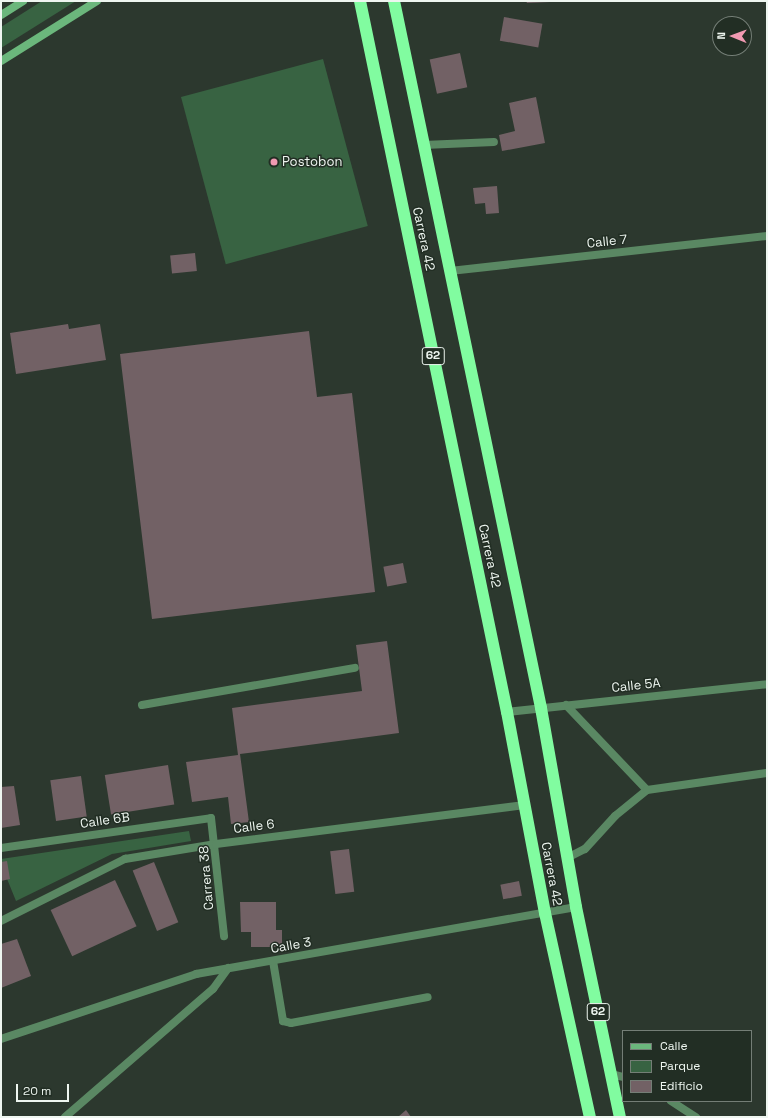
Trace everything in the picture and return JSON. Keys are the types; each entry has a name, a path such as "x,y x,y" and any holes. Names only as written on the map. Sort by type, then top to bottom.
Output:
{"highway":[{"name":"Carrera 42","path":"360,1 507,712 523,805 545,913 590,1117"},
{"name":"Carrera 42","path":"394,1 541,708 576,907 620,1117"}],"main road":[{"path":"1,15 23,1"},
{"path":"1,61 97,1"}],"street":[{"path":"424,145 494,142"},
{"name":"Calle 7","path":"450,271 767,236"},
{"path":"142,705 355,668"},
{"name":"Calle 5A","path":"507,712 767,684"},
{"path":"566,706 647,790"},
{"path":"567,858 585,849 615,816 647,790 767,773"},
{"name":"Calle 6","path":"1,921 125,859 216,844 523,805"},
{"name":"Carrera 38","path":"211,818 216,844 224,936"},
{"name":"Calle 6B","path":"1,848 211,818"},
{"name":"Calle 3","path":"1,1039 196,974 576,907"},
{"path":"273,961 279,1005 283,1021 287,1022 428,997"},
{"path":"66,1117 214,989 228,968"},
{"path":"611,1074 622,1077"},
{"path":"673,1102 696,1117"}],"green space":[{"path":"42,1 76,1 1,48 1,27"},
{"name":"Postobon","path":"323,59 368,226 226,264 181,97"},
{"path":"189,831 191,841 112,854 16,901 1,864 1,859"}],"building":[{"path":"526,1 550,1 550,2 527,3"},
{"path":"504,17 542,24 538,47 500,41"},
{"path":"460,53 467,87 437,94 430,59"},
{"path":"536,97 545,143 502,151 499,135 515,131 509,103"},
{"path":"497,186 499,213 486,214 485,203 475,204 473,188"},
{"path":"195,253 197,271 172,274 170,256"},
{"path":"68,324 69,329 100,324 106,360 16,374 10,333"},
{"path":"309,331 317,397 352,393 375,592 152,619 120,354"},
{"path":"403,563 407,583 387,586 383,567"},
{"path":"387,641 399,733 240,754 249,822 231,824 228,797 192,802 186,762 238,755 232,708 362,691 356,645"},
{"path":"168,765 174,805 111,815 105,775"},
{"path":"81,776 87,817 56,821 50,780"},
{"path":"14,786 20,825 1,828 1,787"},
{"path":"349,849 354,892 335,894 330,851"},
{"path":"7,861 10,879 1,881 1,862"},
{"path":"154,862 178,922 157,931 133,871"},
{"path":"115,880 137,926 72,956 51,910"},
{"path":"519,881 522,896 503,899 500,885"},
{"path":"240,902 276,902 276,930 282,930 282,947 251,947 251,932 241,932"},
{"path":"17,939 31,976 1,988 1,944"},
{"path":"406,1110 411,1117 398,1117"}],"place":[{"name":"Postobon","path":"274,162"}]}
